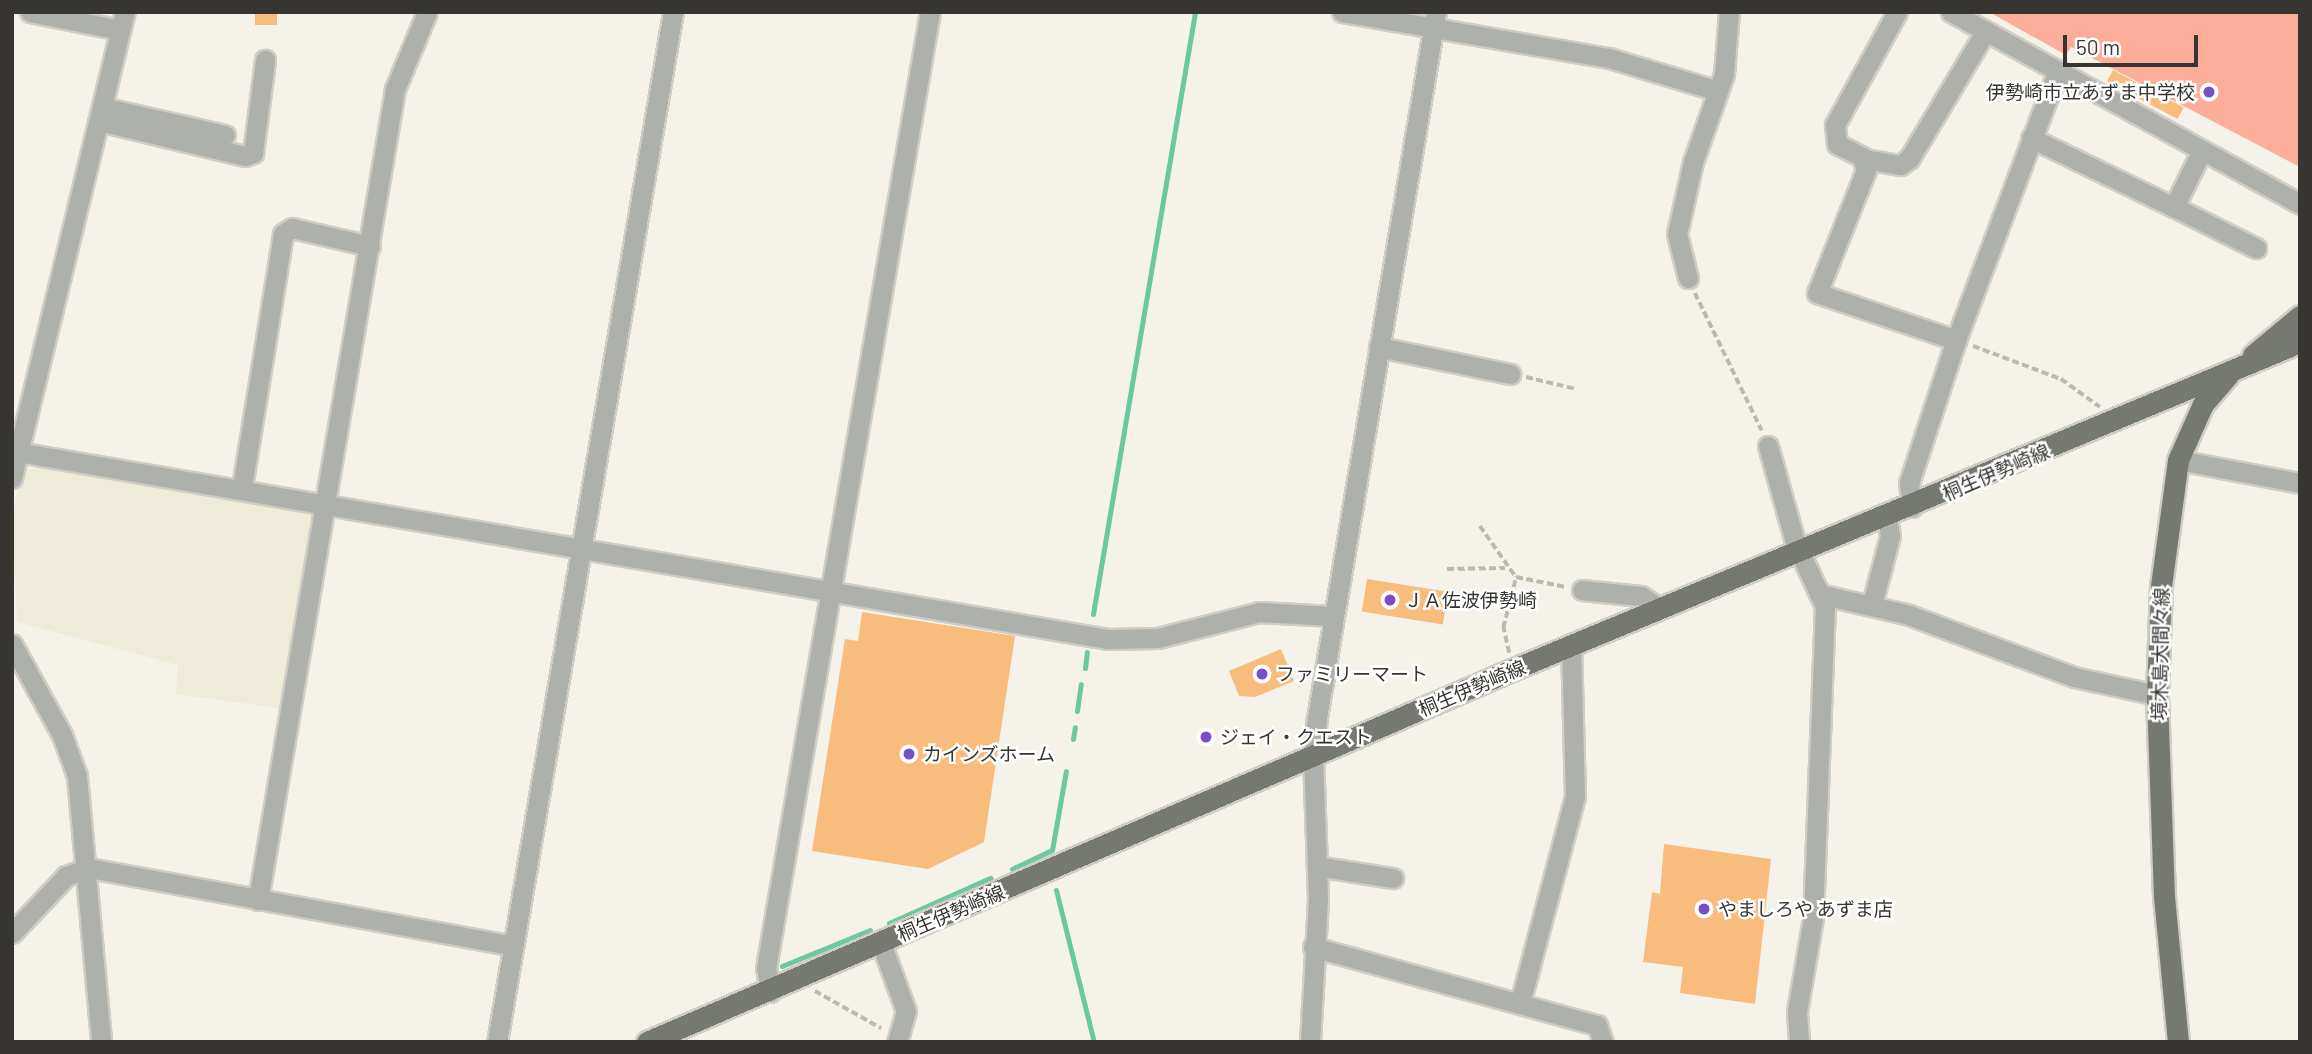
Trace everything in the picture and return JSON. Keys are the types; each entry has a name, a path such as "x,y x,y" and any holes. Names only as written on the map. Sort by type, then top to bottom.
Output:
{"main road":[{"name":"境木島大間々線","path":"2178,1042 2164,897 2157,695 2163,564 2178,460 2203,404 2238,368 2300,316"},
{"name":"桐生伊勢崎線","path":"647,1042 770,992 1313,754 1912,507 2300,342"}],"street":[{"path":"12,478 15,451 123,21 30,12"},
{"path":"258,900 328,502 395,89 427,12"},
{"path":"496,1042 510,944 673,12"},
{"path":"770,992 766,968 930,12"},
{"path":"1342,12 1435,20 1609,58 1715,90"},
{"path":"1688,278 1677,234 1715,90 1724,75 1729,12"},
{"path":"1897,12 1846,98 1833,133 1841,148 1866,164 1900,165 1909,159 1985,32"},
{"path":"1951,12 2057,73 2300,204"},
{"path":"1310,1042 1313,947 1318,898 1313,754 1333,616 1435,20"},
{"path":"101,114 245,156 253,153 265,60"},
{"path":"1912,507 1909,483 1956,340 2057,73"},
{"path":"101,114 226,135"},
{"path":"2031,138 2256,247"},
{"path":"2174,206 2201,152"},
{"path":"1866,164 1816,293 1956,340"},
{"path":"242,487 283,234 292,228 370,246"},
{"path":"1379,347 1510,374"},
{"path":"1768,446 1800,553 1825,606 1813,918 1797,1012 1799,1042"},
{"path":"15,451 242,487 830,592 1130,641 1259,612 1333,616"},
{"path":"2178,460 2300,483"},
{"path":"1872,604 1890,537 1887,517"},
{"path":"1582,590 1641,596 1660,609"},
{"path":"1819,594 1872,604 2050,670 2157,695"},
{"path":"12,644 62,735 77,776 89,869 101,1042"},
{"path":"1520,1003 1574,797 1572,648"},
{"path":"1317,866 1393,878"},
{"path":"12,933 66,876 89,869 510,944"},
{"path":"881,943 906,1011 898,1039"},
{"path":"1313,947 1597,1025 1603,1042"}],"path":[{"path":"1688,278 1768,446"},
{"path":"1956,340 2078,387 2111,423"},
{"path":"1510,374 1576,388"},
{"path":"1480,526 1505,568 1516,577 1582,590"},
{"path":"1447,569 1505,568"},
{"path":"1514,669 1503,628 1516,577"},
{"path":"805,976 817,992 898,1039"}],"shaded area":[{"name":"伊勢崎市立あずま中学校","path":"1989,12 2300,12 2300,167 2071,47 2066,55"},
{"path":"36,466 309,510 314,518 284,709 176,694 178,665 17,622 12,521 20,476"}],"building":[{"path":"255,12 277,12 277,25 255,25"},
{"path":"2113,70 2184,108 2178,119 2107,81"},
{"path":"1367,579 1448,592 1443,624 1362,612"},
{"path":"862,612 1015,636 984,842 928,869 812,851 845,639 858,641"},
{"path":"1281,649 1294,681 1255,697 1239,696 1229,671"},
{"path":"1664,844 1771,859 1755,1004 1680,993 1683,967 1643,962 1652,892 1660,894"}],"waterway":[{"path":"1093,614 1195,12"},
{"path":"1085,668 1087,652"},
{"path":"1077,711 1081,684"},
{"path":"1073,739 1075,727"},
{"path":"1012,869 1052,850 1066,771"},
{"path":"889,923 990,878"},
{"path":"1056,890 1094,1042"},
{"path":"782,966 870,930"}],"place":[{"name":"伊勢崎市立あずま中学校","path":"2209,92"},
{"name":"ＪＡ佐波伊勢崎","path":"1390,600"},
{"name":"ファミリーマート","path":"1262,674"},
{"name":"ジェイ・クエスト","path":"1206,737"},
{"name":"カインズホーム","path":"909,754"},
{"name":"やましろや あずま店","path":"1704,909"}]}
